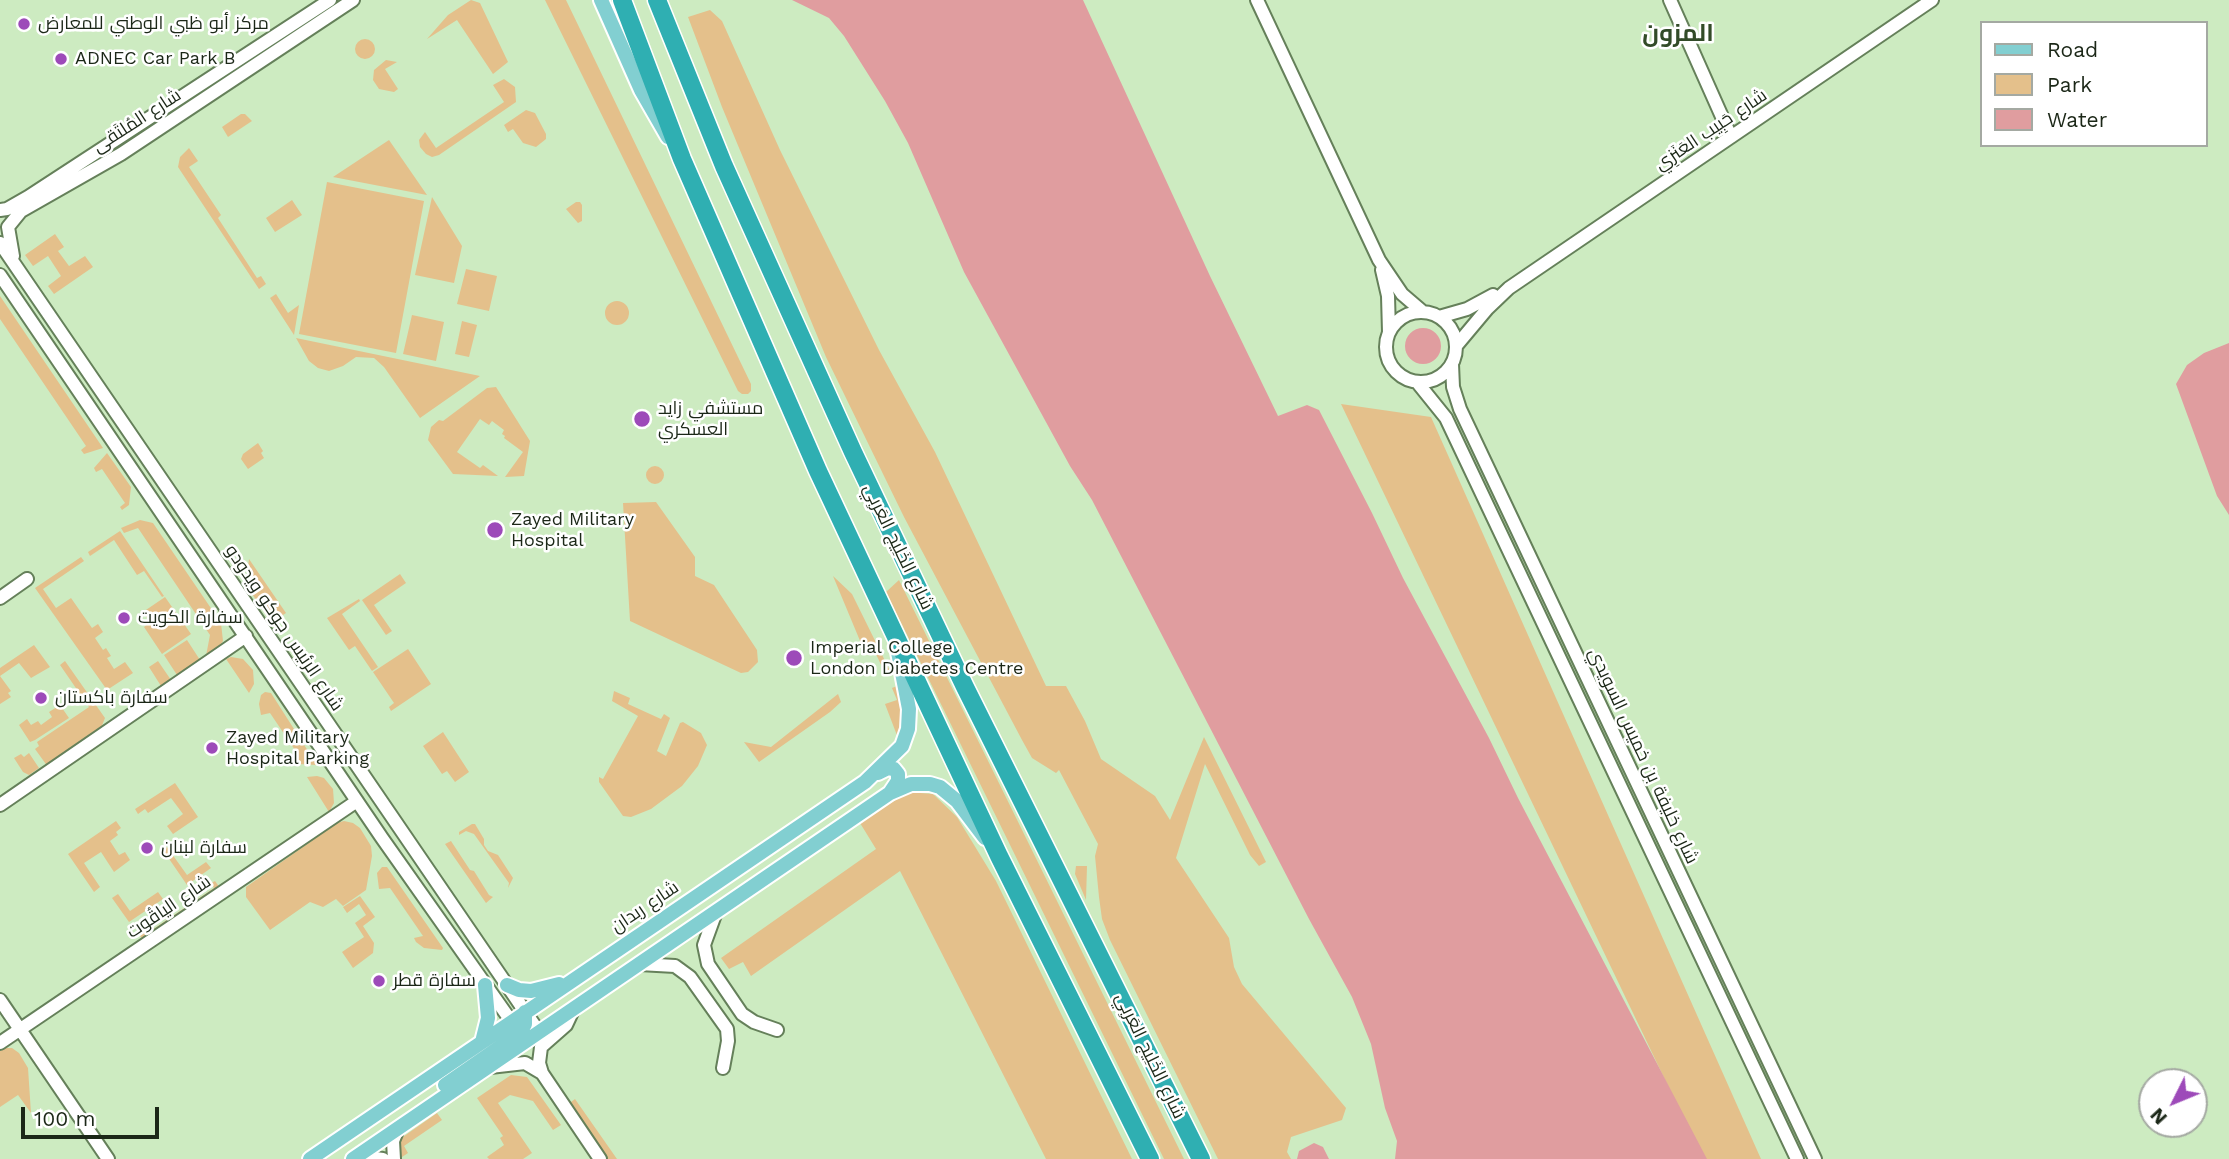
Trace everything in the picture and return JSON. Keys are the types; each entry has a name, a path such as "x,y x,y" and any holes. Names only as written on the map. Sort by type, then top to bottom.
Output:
{"highway":[{"path":"622,0 682,159 818,471 999,856 1150,1159"},
{"name":"شارع الخَلِيج العَربِي","path":"657,0 724,166 853,452 965,687 1201,1159"}],"main road":[{"path":"601,0 641,90 682,159"},
{"name":"شارع ربدان","path":"356,1157 490,1067 519,1032 526,1012 865,782 902,746 908,729 909,709 895,633"},
{"path":"865,782 884,769 894,769 899,779 890,793"},
{"name":"شارع ربدان","path":"310,1159 482,1042 519,1032 540,1032 890,793 921,782 940,787 957,801 999,856"},
{"path":"507,985 531,991 573,979"},
{"path":"482,1042 488,1018 485,985"},
{"path":"425,1110 440,1089 519,1032"}],"street":[{"name":"شارع المُلتَقى","path":"0,210 8,209 28,197 330,0"},
{"name":"شارع المُلتَقى","path":"15,264 8,227 21,211 128,149 353,0"},
{"path":"1257,0 1379,260 1402,294 1423,312 1439,317 1451,329 1456,346 1452,364 1434,380 1418,382 1402,376 1391,365 1386,349 1389,333 1388,296 1379,260"},
{"path":"1670,0 1731,137"},
{"name":"شارع حَبِيب العَنَزِي","path":"1439,317 1467,309 1509,288 1932,0"},
{"name":"شارع الرئيس جوكو ويدودو","path":"0,243 540,1032"},
{"name":"شارع الرئيس جوكو ويدودو","path":"0,275 357,801 519,1032"},
{"name":"شارع حَبِيب العَنَزِي","path":"1456,346 1509,288"},
{"path":"1389,333 1406,315 1423,312"},
{"name":"شارع خليفة بن خميس السويدي","path":"1452,364 1453,387 1460,409 1815,1159"},
{"name":"شارع خليفة بن خميس السويدي","path":"1418,382 1446,418 1797,1159"},
{"path":"0,598 27,579"},
{"path":"0,805 246,636"},
{"name":"شارع الياقُوت","path":"0,1043 357,801"},
{"path":"716,912 704,949 706,959 745,1017 777,1030"},
{"path":"463,954 472,950 478,942"},
{"path":"639,964 675,966 686,972 727,1029 728,1041 723,1068"},
{"path":"697,986 715,974"},
{"path":"0,1000 108,1159"},
{"path":"573,1010 566,1025 541,1047 538,1058 542,1073 600,1159"},
{"path":"727,1029 745,1017"},
{"path":"490,1067 525,1063 542,1073"},
{"path":"394,1159 393,1141 398,1129"},
{"path":"356,1157 372,1156 383,1159"}],"green space":[{"path":"471,0 480,3 508,62 493,74 457,20 427,39 448,15"},
{"path":"545,0 566,0 751,384 748,394 738,391"},
{"path":"710,10 722,21 780,150 879,350 935,452 1046,686 1066,686 1101,759 1155,796 1170,820 1204,737 1266,862 1259,866 1250,855 1205,764 1176,858 1229,938 1234,967 1242,984 1346,1108 1342,1120 1291,1137 1287,1152 1291,1159 1218,1159 1102,919 1095,856 1098,844 1059,770 1056,773 1032,758 904,517 826,357 722,107 688,17"},
{"path":"361,39 369,39 375,49 369,59 361,59 355,53 355,45"},
{"path":"386,60 397,62 385,69 398,89 394,92 379,89 373,80 374,70"},
{"path":"504,79 515,87 516,102 439,155 432,157 426,154 420,147 419,140 425,132 436,148 504,102 493,85"},
{"path":"526,110 535,113 546,134 546,139 536,147 523,143 513,129 508,132 504,125"},
{"path":"245,114 252,121 228,137 222,127"},
{"path":"389,140 427,195 333,177"},
{"path":"189,148 198,161 189,167 221,215 218,218 257,278 261,276 266,284 259,289 178,167 180,157"},
{"path":"327,182 424,201 396,353 299,334"},
{"path":"432,197 462,246 454,283 415,275"},
{"path":"292,200 302,215 275,232 266,218"},
{"path":"576,202 582,205 582,221 578,223 566,209"},
{"path":"55,234 64,247 58,251 69,266 85,256 93,267 54,294 48,286 61,276 48,256 33,266 25,255"},
{"path":"466,269 497,276 489,311 457,304"},
{"path":"276,294 288,313 299,305 294,335 270,298"},
{"path":"0,296 103,448 84,454 81,450 86,446 0,319"},
{"path":"617,301 628,308 629,313 622,324 617,325 606,318 605,313 612,302"},
{"path":"412,315 444,322 436,361 403,354"},
{"path":"462,321 477,325 469,357 455,354"},
{"path":"296,338 480,376 420,418 384,367 374,358 356,357 329,371 318,368 309,361"},
{"path":"496,387 530,441 524,476 505,477 523,452 504,438 504,430 492,421 489,425 480,419 457,452 480,468 483,465 498,476 453,474 428,440 431,427 487,388"},
{"path":"1341,404 1431,417 1761,1159 1703,1159"},
{"path":"258,443 264,458 248,469 241,459 243,454"},
{"path":"107,453 131,487 129,505 122,510 120,507 125,503 102,469 96,472 94,468"},
{"path":"651,466 659,466 664,475 662,482 651,484 646,479 646,471"},
{"path":"656,502 695,557 695,576 714,585 757,650 758,662 748,672 741,673 630,621 623,503"},
{"path":"140,520 153,523 221,623 223,641 206,656 210,635 138,528 124,533 121,528"},
{"path":"120,531 164,596 162,597 144,571 137,575 114,540 90,556 88,552"},
{"path":"81,557 84,561 43,589 56,608 71,598 92,628 98,624 103,632 95,638 111,656 107,658 114,669 125,662 133,673 107,690 35,588"},
{"path":"249,559 286,613 280,617 267,616 246,585"},
{"path":"400,574 406,583 374,605 392,631 386,635 362,600"},
{"path":"833,576 852,594 891,673 886,675 872,646 863,648"},
{"path":"899,580 1184,1159 1164,1159 886,592"},
{"path":"165,597 191,634 162,654 144,627 150,622 143,612"},
{"path":"359,599 360,601 342,614 378,667 372,671 355,646 349,650 327,618"},
{"path":"187,640 200,660 177,675 164,655"},
{"path":"34,645 50,667 31,678 19,663 0,676 0,668"},
{"path":"408,649 431,684 391,711 389,707 394,703 373,672"},
{"path":"226,659 243,659 253,670 254,684 249,693"},
{"path":"65,661 105,718 99,733 48,767 35,749 39,746 37,742 89,707 60,665"},
{"path":"158,661 171,680 161,686 149,667"},
{"path":"0,676 11,691 8,693 11,697 0,704"},
{"path":"897,686 905,718 898,738 885,704 897,700 892,688"},
{"path":"614,691 630,698 628,704 661,719 664,714 670,718 657,751 666,756 680,723 683,722 701,733 707,745 698,766 682,786 651,809 631,817 623,816 599,782 599,777 603,779 638,716 612,701"},
{"path":"265,692 271,693 317,765 298,764 288,758 297,753 270,713 261,715 259,704 261,695"},
{"path":"838,694 841,702 830,712 759,762 744,742 771,747"},
{"path":"60,705 69,718 30,742 19,725 27,719 31,725 38,721 41,725 52,717 49,712"},
{"path":"443,732 469,772 455,782 447,771 442,774 423,746"},
{"path":"29,753 39,768 29,775 23,772 14,758 21,754 24,757"},
{"path":"307,777 324,778 333,789 334,803 329,812"},
{"path":"175,783 198,817 173,834 167,826 183,814 171,798 148,813 145,809 138,814 135,809"},
{"path":"908,792 933,794 957,817 996,881 1132,1159 1046,1159 900,871 751,976 743,962 729,969 721,958 876,849 860,823"},
{"path":"116,821 121,828 116,832 118,835 110,841 119,855 125,852 130,860 114,872 101,852 84,863 100,887 94,892 68,854"},
{"path":"344,821 360,828 371,846 372,856 366,890 343,906 336,899 323,907 310,902 270,930 246,897 246,887 337,823"},
{"path":"475,824 484,839 488,851 498,855 513,878 508,888 509,883 474,834 466,831 459,835 459,832"},
{"path":"451,841 470,870 474,871 493,897 486,903 445,844"},
{"path":"167,847 187,875 206,862 211,868 187,885 163,850"},
{"path":"1076,866 1087,866 1086,900 1075,874"},
{"path":"382,867 387,867 442,950 424,948 416,942 414,938 423,936 390,888 379,889 377,873"},
{"path":"215,881 220,888 144,941 137,932 142,929 146,934 214,888 211,883"},
{"path":"158,892 163,899 129,922 112,898 118,894 130,911"},
{"path":"360,896 375,917 363,926 374,943 373,953 353,968 342,952 364,937 355,923 366,915 359,904 347,913 343,907"},
{"path":"12,1048 19,1053 28,1068 31,1113 18,1095 0,1107 0,1051"},
{"path":"511,1075 527,1077 561,1125 553,1130 533,1101 510,1095 498,1103 532,1153 523,1159 489,1159 487,1157 504,1145 500,1138 503,1136 477,1098"},
{"path":"575,1099 617,1159 605,1159 567,1105"},
{"path":"437,1113 442,1120 404,1146 408,1153 399,1159 400,1139"}],"water":[{"path":"792,0 1083,0 1210,276 1278,416 1307,405 1319,410 1403,578 1707,1159 1395,1159 1397,1141 1385,1108 1371,1044 1352,997 1092,500 1070,466 964,272 908,143 844,36 829,18"},
{"path":"1423,328 1436,333 1441,346 1436,359 1423,364 1410,359 1405,346 1410,333"},
{"path":"2229,343 2229,515 2217,496 2176,384 2187,365 2204,353"},
{"path":"1314,1143 1323,1147 1329,1159 1297,1159 1299,1151"}],"place":[{"name":"مركز أبو ظبي الوطني للمعارض","path":"24,24"},
{"name":"ADNEC Car Park B","path":"61,59"},
{"name":"مستشفي زايد العسكري","path":"642,419"},
{"name":"Zayed Military Hospital","path":"495,530"},
{"name":"سفارة الكويت","path":"124,618"},
{"name":"Imperial College London Diabetes Centre","path":"794,658"},
{"name":"سفارة باكستان","path":"41,698"},
{"name":"Zayed Military Hospital Parking","path":"212,748"},
{"name":"سفارة لبنان","path":"147,848"},
{"name":"سفارة قطر","path":"379,981"}],"district":[{"name":"المزون","path":"1678,34"}]}
